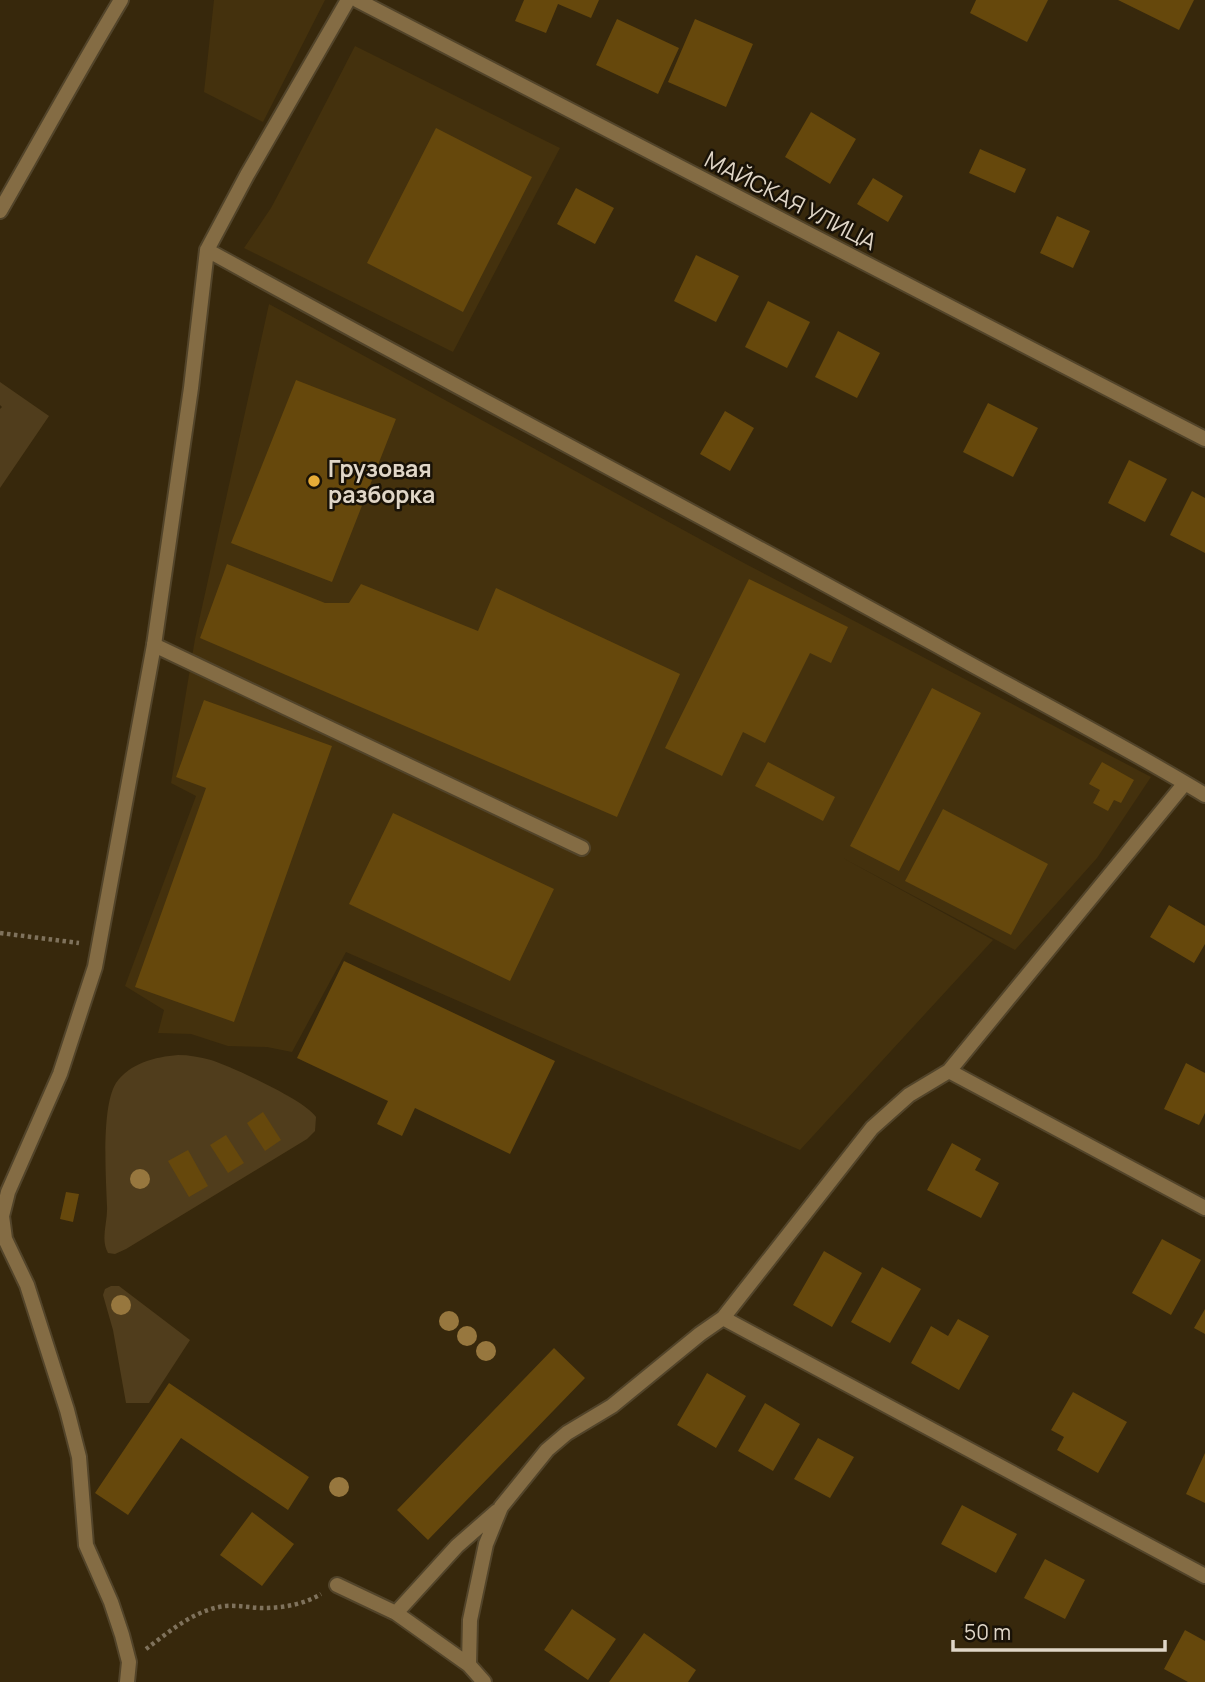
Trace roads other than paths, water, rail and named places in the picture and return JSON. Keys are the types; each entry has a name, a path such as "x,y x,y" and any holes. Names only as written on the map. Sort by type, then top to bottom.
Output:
{"street":[{"path":"0,211 48,123 121,0"},
{"path":"127,1682 129,1662 111,1602 86,1545 76,1445 27,1285 5,1240 2,1216 8,1192 60,1074 99,945 154,645 191,388 207,250 348,0"},
{"name":"МАЙСКАЯ УЛИЦА","path":"358,0 1205,439"},
{"path":"207,250 447,383 568,444 747,541 1205,795"},
{"path":"154,645 582,848"},
{"path":"396,1613 457,1546 501,1507 547,1450 567,1433 612,1406 723,1318 872,1128 909,1095 949,1071 1185,783"},
{"path":"949,1071 1205,1208"},
{"path":"723,1318 1205,1576"},
{"path":"469,1665 470,1620 486,1544 501,1507"},
{"path":"337,1585 396,1613 469,1665 484,1682"}],"place":[{"name":"Грузовая разборка","path":"314,481"}]}
